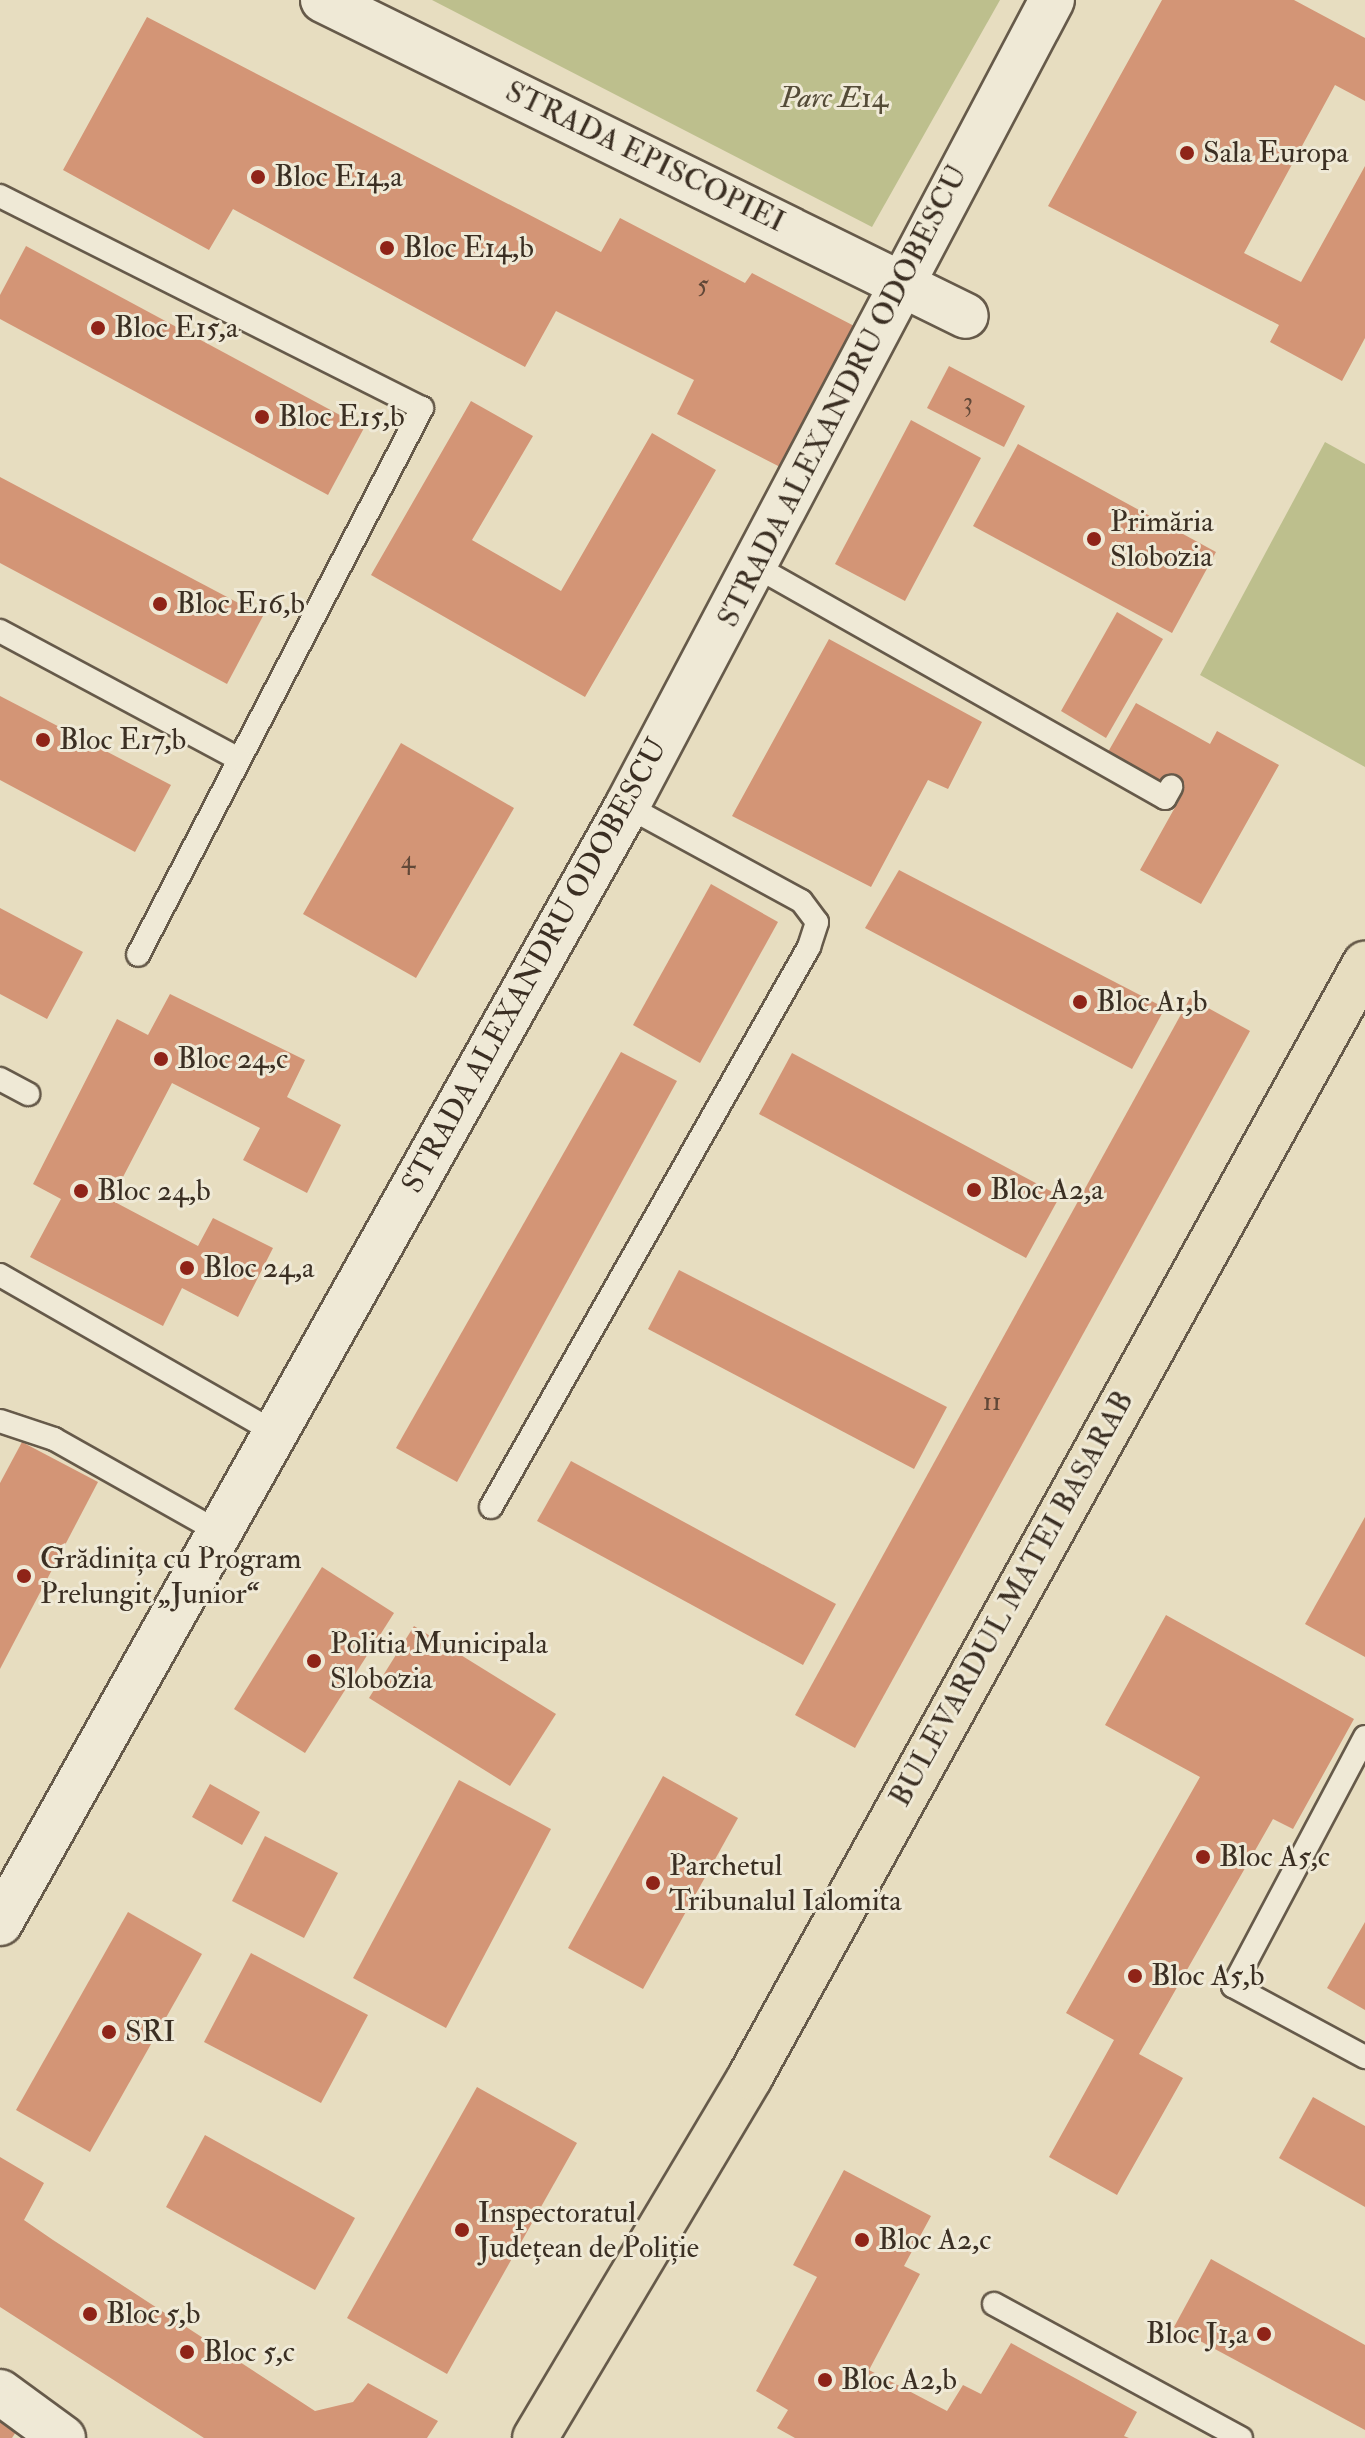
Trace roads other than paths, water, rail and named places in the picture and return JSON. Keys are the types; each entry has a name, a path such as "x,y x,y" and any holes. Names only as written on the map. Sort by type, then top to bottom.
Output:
{"main road":[{"name":"BULEVARDUL MATEI BASARAB","path":"535,2438 750,2077 1365,964"}],"street":[{"name":"STRADA EPISCOPIEI","path":"323,0 966,316"},
{"name":"STRADA ALEXANDRU ODOBESCU","path":"0,1923 627,806 1052,0"},
{"path":"0,2392 63,2438"}],"lane":[{"path":"0,196 422,408 138,955"},
{"path":"755,566 1165,798 1171,787"},
{"path":"0,631 239,759"},
{"path":"491,1507 809,947 817,922 801,901 627,806"},
{"path":"0,1079 28,1094"},
{"path":"0,1275 274,1432"},
{"path":"0,1421 54,1439 219,1532"},
{"path":"1365,1737 1233,1986 1365,2057"},
{"path":"994,2304 1241,2438"}],"place":[{"name":"Sala Europa","path":"1187,153"},
{"name":"Bloc E14,a","path":"258,177"},
{"name":"Bloc E14,b","path":"387,248"},
{"name":"Bloc E15,a","path":"98,328"},
{"name":"Bloc E15,b","path":"262,417"},
{"name":"Primăria Slobozia","path":"1094,539"},
{"name":"Bloc E16,b","path":"160,604"},
{"name":"Bloc E17,b","path":"43,740"},
{"name":"Bloc A1,b","path":"1080,1002"},
{"name":"Bloc 24,c","path":"161,1059"},
{"name":"Bloc A2,a","path":"974,1190"},
{"name":"Bloc 24,b","path":"81,1191"},
{"name":"Bloc 24,a","path":"187,1268"},
{"name":"Grădinița cu Program Prelungit „Junior“","path":"24,1576"},
{"name":"Politia Municipala Slobozia","path":"314,1661"},
{"name":"Bloc A5,c","path":"1203,1857"},
{"name":"Parchetul Tribunalul Ialomita","path":"653,1883"},
{"name":"Bloc A5,b","path":"1135,1976"},
{"name":"SRI","path":"109,2032"},
{"name":"Inspectoratul Județean de Poliție","path":"462,2230"},
{"name":"Bloc A2,c","path":"862,2240"},
{"name":"Bloc 5,b","path":"90,2314"},
{"name":"Bloc J1,a","path":"1264,2334"},
{"name":"Bloc 5,c","path":"187,2352"},
{"name":"Bloc A2,b","path":"825,2380"}],"park label":[{"name":"Parc E14","path":"834,98"}]}
